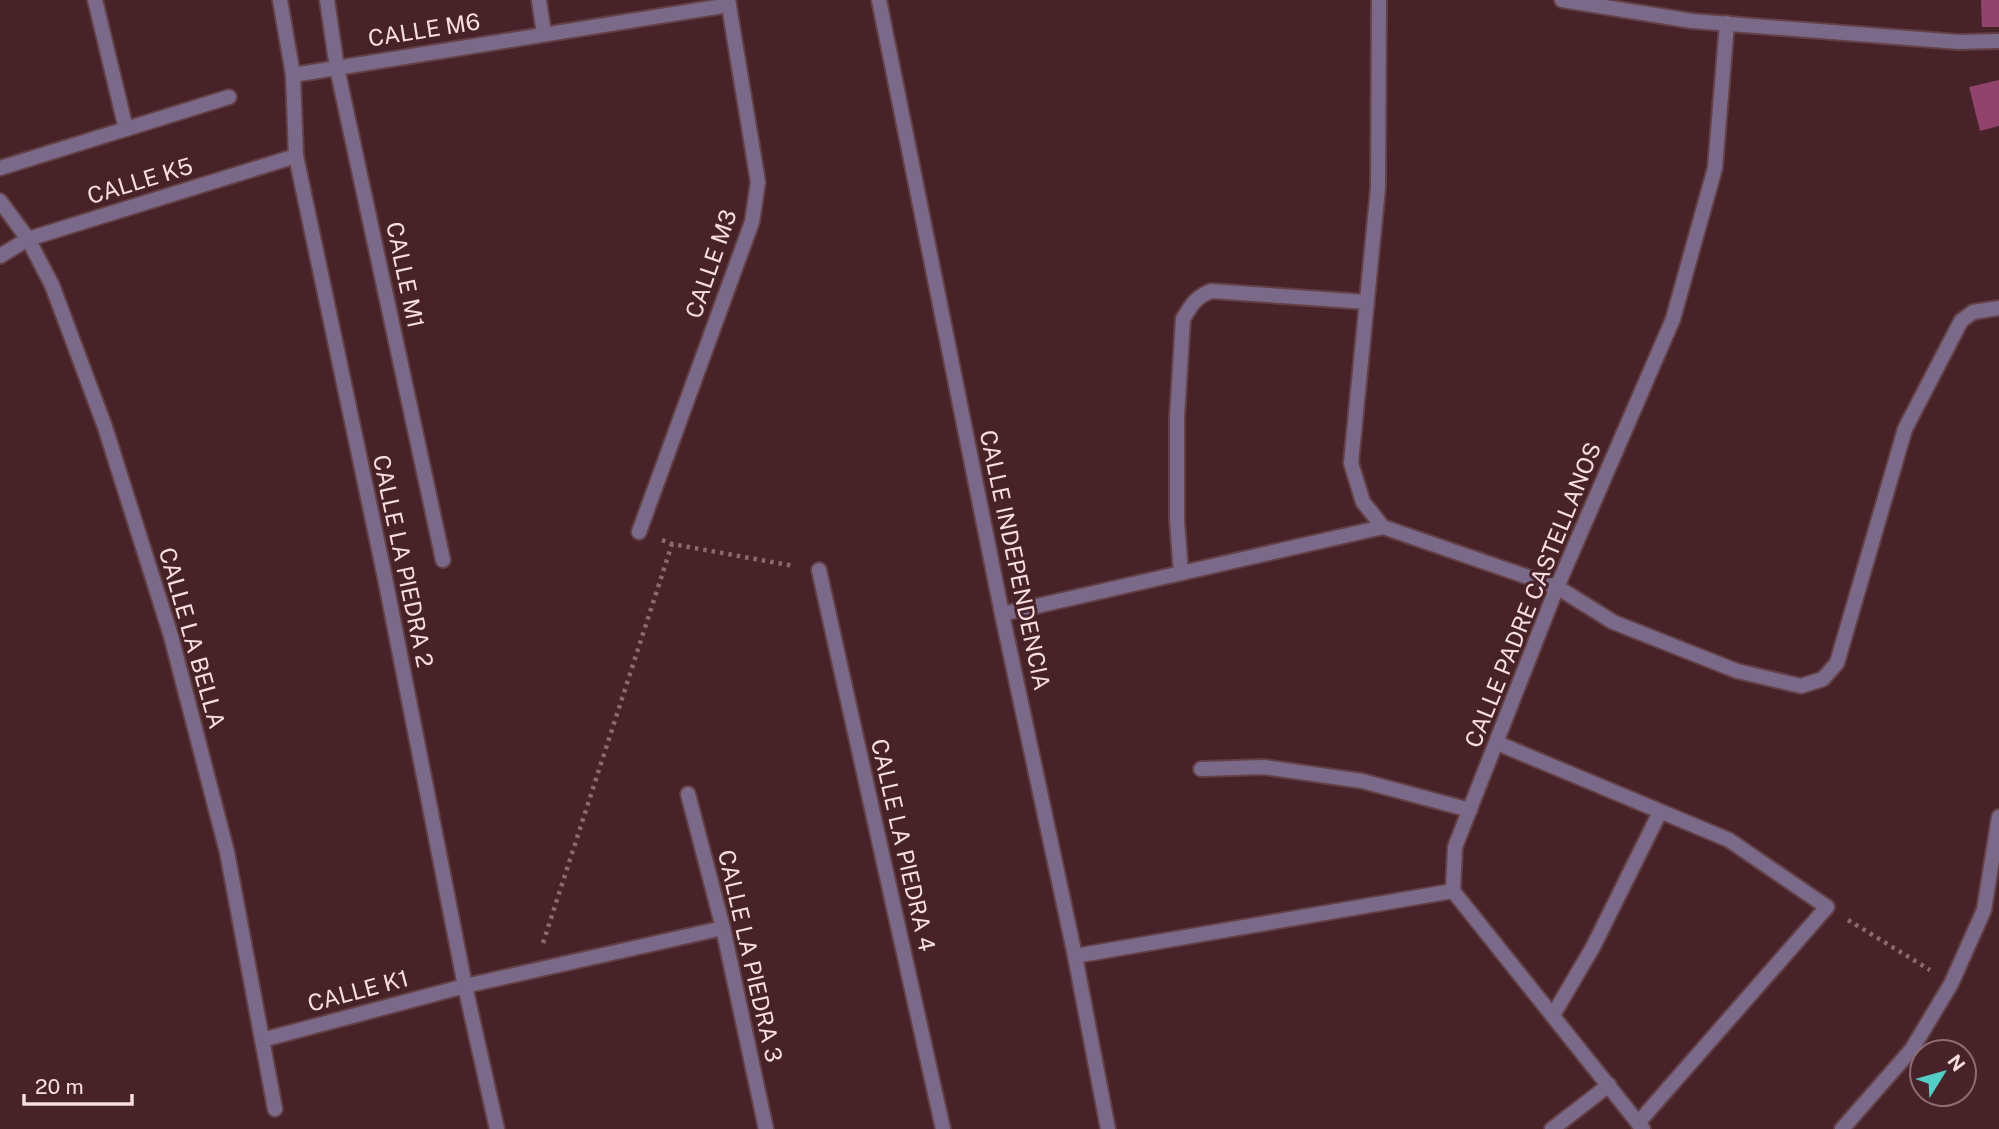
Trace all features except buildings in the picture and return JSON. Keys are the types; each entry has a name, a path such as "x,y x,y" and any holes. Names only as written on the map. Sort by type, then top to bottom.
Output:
{"street":[{"path":"95,0 126,129"},
{"name":"CALLE LA PIEDRA 2","path":"280,0 293,75 296,156 387,592 465,986 497,1129"},
{"name":"CALLE M1","path":"327,0 337,68 443,560"},
{"path":"538,0 544,34"},
{"name":"CALLE INDEPENDENCIA","path":"879,0 1108,1129"},
{"path":"1379,0 1378,188 1351,463 1363,502 1383,527"},
{"path":"1562,0 1692,21 1959,42 1999,41"},
{"name":"CALLE M6","path":"293,75 728,2"},
{"name":"CALLE M3","path":"639,532 752,222 758,183 728,2"},
{"name":"CALLE PADRE CASTELLANOS","path":"1453,891 1455,847 1557,587 1673,319 1715,168 1727,23"},
{"path":"0,168 229,97"},
{"name":"CALLE K5","path":"0,256 28,239 296,156"},
{"name":"CALLE LA BELLA","path":"0,201 28,239 52,285 105,427 171,636 227,852 275,1109"},
{"path":"1181,573 1177,521 1177,417 1184,319 1190,305 1199,296 1211,291 1367,302"},
{"path":"1002,614 1383,527 1557,587 1613,622 1737,671 1801,686 1823,679 1837,663 1905,429 1961,321 1973,312 1999,308"},
{"name":"CALLE LA PIEDRA 4","path":"819,570 943,1129"},
{"path":"1075,956 1453,891 1641,1126 1827,907 1729,840 1497,743"},
{"path":"1201,769 1264,767 1362,781 1470,810"},
{"name":"CALLE LA PIEDRA 3","path":"688,794 723,928 766,1129"},
{"path":"1553,1015 1593,947 1660,812"},
{"path":"1842,1129 1912,1049 1951,984 1984,910 1999,817"},
{"path":"1984,910 1999,913"},
{"name":"CALLE K1","path":"262,1040 465,986 723,928"},
{"path":"1552,1129 1609,1085"}],"path":[{"path":"639,532 672,544 819,570"},
{"path":"534,971 672,544"},
{"path":"1827,907 1951,984"}]}
